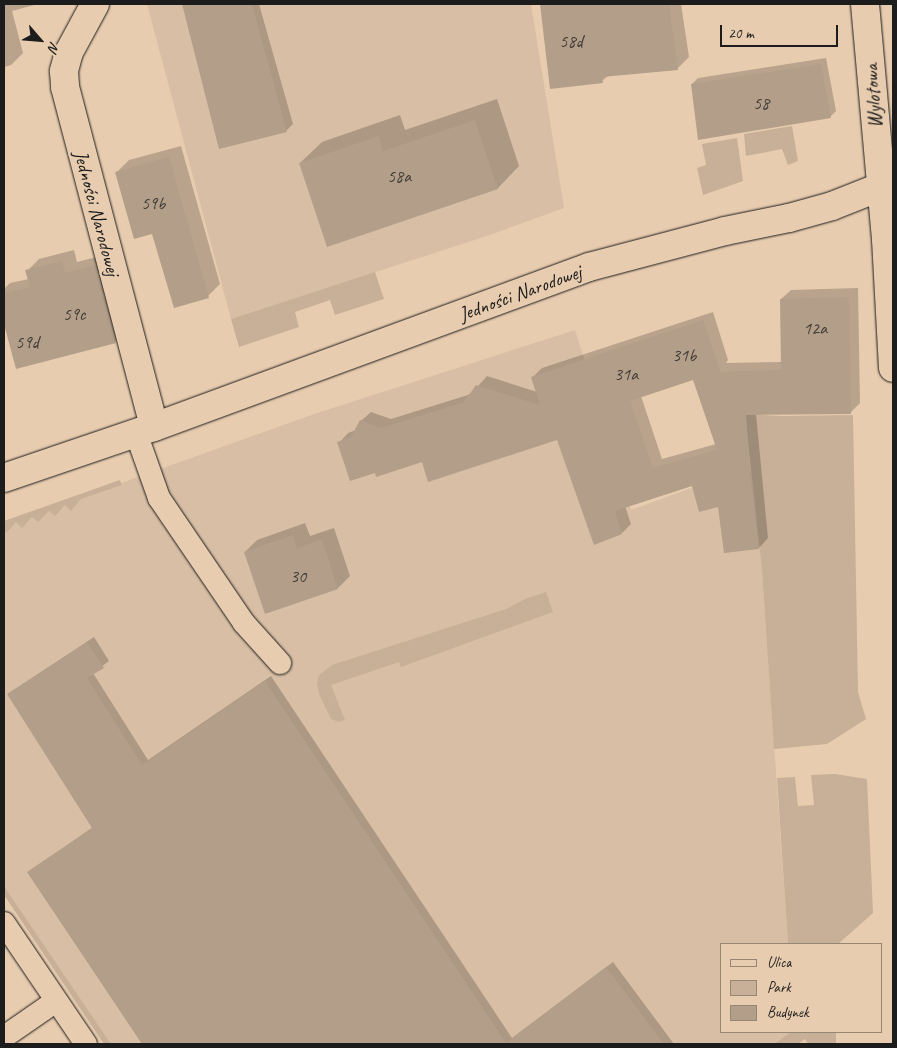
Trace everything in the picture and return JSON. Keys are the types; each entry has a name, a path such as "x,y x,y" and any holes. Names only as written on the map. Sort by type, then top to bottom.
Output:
{"street":[{"name":"Jedności Narodowej","path":"95,4 69,52 64,71 65,88 145,430"},
{"name":"Wylotowa","path":"865,4 887,184 893,368"},
{"name":"Jedności Narodowej","path":"4,478 145,430 589,267 725,231 790,218 832,206 887,184"}],"lane":[{"path":"145,430 159,498 244,623 280,663"},
{"path":"4,923 86,1044"},
{"path":"4,1038 56,1001"}],"shaded area":[{"path":"147,4 531,4 564,208 487,236 231,319"},
{"path":"575,330 631,510 694,487 751,471 762,571 788,943 720,943 720,1033 790,1033 774,1044 111,1044 4,886 4,525 314,414"}],"green space":[{"path":"792,126 798,161 788,165 782,149 746,156 744,134"},
{"path":"737,138 743,181 703,195 697,168 706,165 702,144"},
{"path":"375,272 384,299 335,315 330,300 295,312 299,327 239,347 231,319"},
{"path":"745,414 782,416 853,415 858,692 866,719 827,744 774,749 762,571"},
{"path":"120,480 122,485 81,499 71,511 65,505 55,516 49,511 38,522 32,517 22,528 16,522 6,533 4,531 4,521"},
{"path":"546,592 553,612 401,667 399,662 331,685 345,720 339,722 331,719 319,694 317,684 319,675 332,665 506,609 525,599"},
{"path":"835,774 867,779 873,913 839,943 788,943 777,778 795,777 798,806 814,805 811,775"},
{"path":"4,886 111,1044 104,1044 4,895"},
{"path":"790,1033 836,1033 836,1044 808,1044 805,1039 798,1044 774,1044"}],"building":[{"path":"182,4 252,4 287,132 219,149"},
{"path":"540,4 669,4 678,70 602,77 603,83 550,89"},
{"path":"821,64 831,118 698,140 691,84"},
{"path":"475,120 498,189 327,247 299,163 379,136 383,151"},
{"path":"169,157 209,298 174,308 152,234 134,239 115,172"},
{"path":"62,261 65,273 95,265 116,343 16,369 4,324 4,293 30,287 25,270"},
{"path":"849,297 851,414 746,415 759,549 724,553 718,507 699,512 692,486 615,511 622,534 594,545 557,440 428,482 422,462 376,477 375,473 350,481 337,442 351,437 360,420 381,428 464,402 476,385 540,405 531,377 703,320 720,371 717,372 781,370 780,299","holes":["693,380 717,450 653,468 630,401"]},
{"path":"293,535 297,548 322,539 338,589 265,614 244,552"},
{"path":"87,642 104,668 87,678 142,765 265,681 506,1043 606,967 664,1044 142,1044 27,872 92,828 7,694"}]}
